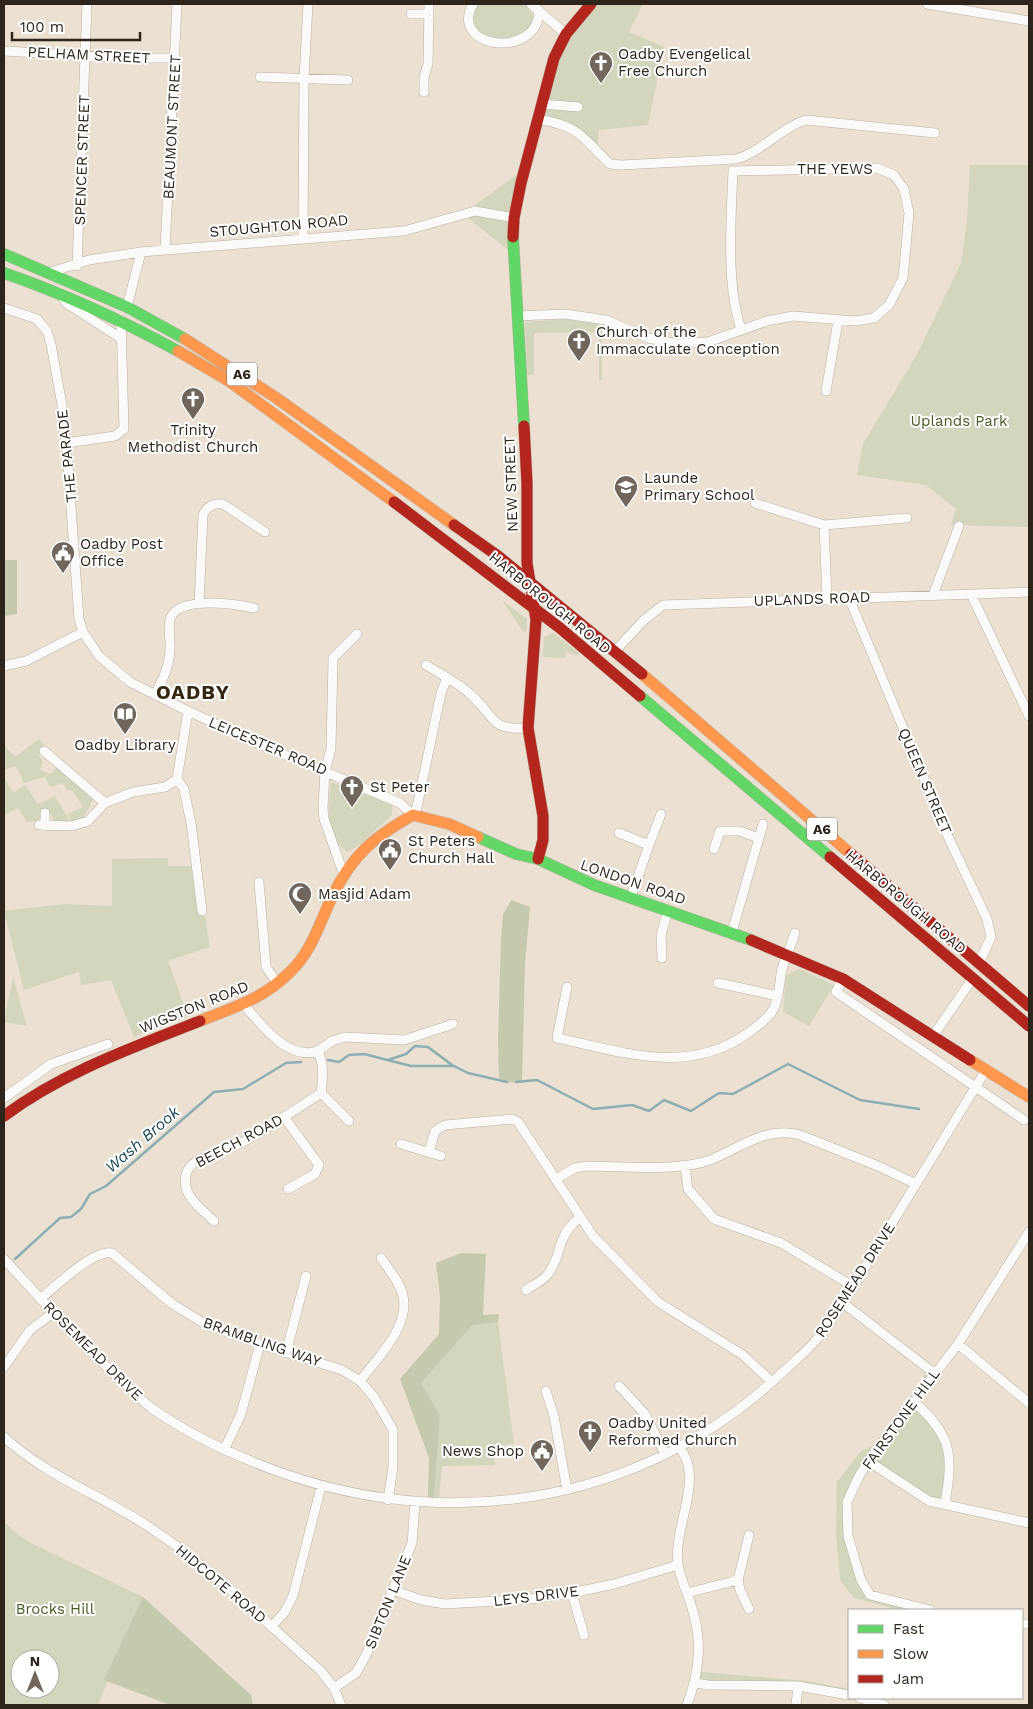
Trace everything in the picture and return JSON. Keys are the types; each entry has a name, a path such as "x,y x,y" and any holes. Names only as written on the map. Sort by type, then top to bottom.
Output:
{"main road":[{"path":"514,218 554,58 566,34 591,4"},
{"name":"NEW STREET","path":"514,218 513,254 527,483 527,562 536,620 528,728 543,816 543,840 538,859"},
{"name":"HARBOROUGH ROAD","path":"4,254 46,274 127,307 239,372 426,504 532,594 591,655 689,736 1029,1026"},
{"name":"A6","path":"4,263 53,284 59,292"},
{"name":"HARBOROUGH ROAD","path":"4,273 59,292 121,320 229,382 446,546 532,594 615,651 1029,1006"},
{"path":"121,320 127,307"},
{"path":"383,473 401,493 450,537 446,546"},
{"name":"A6","path":"426,504 432,513 532,594 659,704 688,732 689,736"},
{"path":"591,655 603,656 615,651 614,666"},
{"name":"LONDON ROAD","path":"413,815 430,818 516,854 538,859 571,876 732,932 788,954 843,980 1029,1096"},
{"name":"WIGSTON ROAD","path":"4,1116 27,1098 85,1067 244,1005 278,984 301,960 311,946 328,904 344,875 361,852 380,834 413,815"}],"street":[{"name":"SPENCER STREET","path":"77,266 87,4"},
{"name":"BEAUMONT STREET","path":"166,250 177,4"},
{"path":"303,238 304,79 308,4"},
{"path":"424,92 424,77 428,64 429,4"},
{"path":"473,4 469,15 471,30 481,39 496,42 508,42 527,37 536,25 539,11"},
{"path":"531,4 566,34"},
{"path":"927,4 1029,21"},
{"path":"410,14 428,14"},
{"name":"PELHAM STREET","path":"4,51 175,58"},
{"path":"260,77 348,80"},
{"path":"542,104 578,107"},
{"path":"538,119 561,123 581,133 610,164 622,165 736,159 749,156 795,123 806,120 934,132"},
{"name":"THE YEWS","path":"517,316 565,314 598,318 648,338 677,344 708,342 766,320 793,316 823,317 838,321 874,318 889,305 903,278 909,213 904,189 894,175 877,168 733,171 734,310 742,329"},
{"name":"STOUGHTON ROAD","path":"46,274 77,266 89,260 141,252 404,231 475,211 514,218"},
{"path":"127,307 141,252"},
{"path":"59,292 66,303 122,339"},
{"name":"THE PARADE","path":"4,308 37,319 46,332 56,364 74,526 79,619 83,632"},
{"path":"66,444 115,436 124,429 121,320"},
{"path":"826,391 838,321"},
{"path":"199,604 203,515 205,510 216,503 223,504 265,532"},
{"path":"755,503 824,525 907,518"},
{"path":"824,525 827,598"},
{"path":"933,595 959,526"},
{"name":"UPLANDS ROAD","path":"615,651 644,620 664,604 1029,592"},
{"path":"971,594 1027,706 1029,716"},
{"name":"QUEEN STREET","path":"849,598 950,841 987,919 991,937 979,963"},
{"path":"155,695 168,666 171,616 180,607 199,604 254,608"},
{"path":"4,666 26,661 83,632"},
{"name":"LEICESTER ROAD","path":"83,632 99,656 114,671 155,695 400,803 413,815"},
{"path":"344,875 324,819 325,771 331,749 333,658 357,634"},
{"path":"426,665 468,692 499,726 509,729 528,728"},
{"path":"413,815 417,807 431,747 440,693 447,678"},
{"path":"45,813 42,825 58,827 78,824 88,820 105,804 133,792 165,788 177,779 188,711"},
{"path":"44,751 105,804"},
{"path":"177,779 184,789 191,822 202,911"},
{"path":"631,897 661,814"},
{"path":"732,932 763,824"},
{"path":"714,849 720,831 739,831 759,838"},
{"path":"620,833 649,845"},
{"path":"258,882 266,966 278,984"},
{"path":"662,958 661,935 668,910"},
{"path":"567,987 557,1038 665,1059 687,1058 705,1054 740,1038 772,1012 778,996 782,970 795,933"},
{"path":"933,1036 973,978"},
{"path":"843,980 836,992 1024,1120"},
{"path":"718,983 778,996"},
{"path":"244,1005 290,1050 304,1053 318,1051 332,1041 345,1037 404,1040 454,1024"},
{"path":"4,1098 51,1064 108,1044"},
{"path":"318,1051 323,1067 321,1093 349,1121"},
{"path":"80,1054 85,1067"},
{"name":"ROSEMEAD DRIVE","path":"4,1259 94,1356 150,1407 224,1450 284,1475 321,1487 388,1500 415,1503 476,1504 525,1499 567,1490 627,1471 680,1448 724,1422 772,1382 818,1339 843,1303 986,1070"},
{"name":"BEECH ROAD","path":"214,1221 192,1199 188,1192 186,1175 189,1168 196,1162 216,1152 236,1146 321,1093"},
{"path":"284,1117 319,1165 315,1174 288,1189"},
{"path":"429,1152 435,1131 445,1125 512,1119 518,1122 594,1236 658,1302 744,1355 772,1382"},
{"path":"556,1178 575,1168 587,1166 686,1166 709,1160 754,1139 786,1132 800,1135 878,1166 916,1184"},
{"path":"401,1144 441,1156"},
{"path":"686,1166 688,1189 714,1219 780,1243 854,1286"},
{"path":"526,1290 548,1275 563,1236 568,1228 580,1217"},
{"name":"FAIRSTONE HILL","path":"926,1609 870,1594 861,1580 848,1536 847,1502 868,1461 958,1344 1028,1237"},
{"name":"BRAMBLING WAY","path":"40,1299 93,1257 106,1251 118,1256 186,1314 227,1333 342,1370 360,1381 374,1396 393,1430 394,1467 388,1500"},
{"path":"360,1381 394,1335 403,1308 400,1287 381,1258"},
{"path":"286,1352 306,1276"},
{"path":"843,1303 934,1373"},
{"path":"4,1368 30,1330 53,1312"},
{"path":"224,1450 244,1407 260,1344"},
{"path":"958,1344 1029,1403"},
{"path":"619,1386 645,1414 665,1454"},
{"path":"546,1391 554,1416 567,1490"},
{"path":"914,1402 933,1419 944,1436 950,1472 945,1504"},
{"name":"HIDCOTE ROAD","path":"4,1437 25,1457 148,1526 196,1560 321,1671 334,1688 341,1705"},
{"path":"680,1448 688,1464 689,1478 680,1531 678,1565 699,1639 695,1683 686,1705"},
{"path":"868,1461 929,1501 1029,1523"},
{"path":"272,1627 284,1613 293,1596 321,1487"},
{"name":"SIBTON LANE","path":"334,1688 348,1679 361,1665 412,1543 415,1503"},
{"path":"749,1535 738,1580 740,1590 749,1609"},
{"name":"LEYS DRIVE","path":"393,1590 434,1603 457,1604 572,1593 678,1565"},
{"path":"687,1593 738,1580"},
{"path":"572,1593 584,1635"},
{"path":"695,1683 708,1686 798,1686 848,1695"},
{"path":"796,1705 798,1686"},
{"path":"863,1699 884,1705"}],"green space":[{"path":"476,4 525,4 534,17 528,33 504,40 487,37 477,30 472,19"},
{"path":"595,4 643,4 629,32 664,47 648,125 599,130 597,151 581,133 538,119 554,58"},
{"name":"Uplands Park","path":"970,165 1029,165 1029,527 951,525 956,509 926,485 857,475 863,444 916,356 961,263 967,222"},
{"path":"526,168 513,254 463,214"},
{"path":"565,319 602,325 602,380 599,380 599,332 534,333 534,375 526,375 525,322"},
{"path":"4,560 17,560 17,614 4,616"},
{"path":"502,600 527,619 526,633 522,630"},
{"path":"553,633 579,653 577,656 566,651 565,658 543,657 544,637"},
{"path":"39,739 44,744 38,753 43,762 40,770 51,774 57,767 93,798 81,820 71,822 68,814 83,807 72,790 67,790 63,783 51,787 45,778 47,776 24,783 16,766 4,770 4,745 15,757"},
{"path":"4,777 13,793 25,785 38,804 55,796 70,822 54,821 49,810 42,813 39,821 27,822 18,808 4,815"},
{"path":"331,782 392,804 392,815 358,846 347,852 334,836 329,820"},
{"path":"168,858 168,866 191,866 198,913 204,912 210,947 168,961 188,1016 134,1037 111,980 81,985 79,972 24,990 4,911 64,904 112,906 112,859"},
{"path":"511,900 530,907 525,964 522,1083 505,1082 499,1078 498,1039 501,939 503,915"},
{"path":"799,969 834,985 809,1026 783,1012 786,975"},
{"path":"13,977 27,1026 4,1022"},
{"path":"461,1253 486,1254 483,1315 499,1314 498,1322 472,1325 421,1383 440,1415 434,1497 428,1497 429,1458 400,1379 439,1334 440,1296 436,1263"},
{"path":"498,1322 514,1444 492,1447 495,1465 442,1466 439,1498 434,1497 440,1415 421,1383 472,1324"},
{"path":"928,1369 934,1373 914,1402 944,1436 945,1504 929,1501 868,1461 847,1502 848,1536 870,1594 928,1609 895,1609 854,1598 840,1580 836,1534 837,1482 861,1451 874,1445 903,1410"},
{"name":"Brocks Hill","path":"4,1522 25,1540 143,1597 98,1705 4,1705"},
{"path":"143,1597 251,1695 253,1705 170,1705 104,1680"},
{"path":"701,1672 807,1681 848,1689 848,1695 798,1686 695,1683"}],"waterway":[{"path":"388,1060 406,1054 415,1046 428,1047 452,1065"},
{"name":"Wash Brook","path":"328,1060 339,1062 349,1055 364,1054 411,1066 454,1066 468,1073 507,1082"},
{"name":"Wash Brook","path":"15,1259 60,1218 71,1217 81,1209 90,1194 106,1186 214,1092 243,1089 286,1063 301,1062"},
{"path":"516,1082 537,1080 593,1109 632,1105 649,1111 664,1100 691,1111 719,1093 733,1094 788,1064 860,1100 919,1109"}],"traffic: fast":[{"path":"513,237 524,426"},
{"path":"4,254 127,307 185,339"},
{"path":"4,273 92,308 178,351"},
{"path":"640,696 830,857"},
{"path":"478,837 516,854 538,859 594,885 751,940"}],"traffic: slow":[{"path":"185,339 275,397 454,525"},
{"path":"178,351 229,381 394,502"},
{"path":"642,674 851,854"},
{"path":"200,1021 259,996 280,981 298,964 310,946 340,882 356,858 365,848 387,831 413,815 449,824 478,837"},
{"path":"970,1060 1029,1097"}],"traffic: jam":[{"path":"513,237 514,218 521,183 554,58 566,34 591,4"},
{"path":"524,426 527,483 527,563 536,620 528,728 543,816 543,840 538,859"},
{"path":"394,502 560,628 640,696"},
{"path":"454,525 498,556 642,674"},
{"path":"851,854 1029,1006"},
{"path":"830,857 1029,1026"},
{"path":"751,940 843,979 970,1060"},
{"path":"4,1116 50,1086 74,1074 124,1051 200,1021"}],"place":[{"name":"Oadby Evengelical Free Church","path":"601,84"},
{"name":"Church of the Immacculate Conception","path":"579,362"},
{"name":"Trinity Methodist Church","path":"193,420"},
{"name":"Launde Primary School","path":"626,508"},
{"name":"Oadby Post Office","path":"63,574"},
{"name":"Oadby Library","path":"125,735"},
{"name":"St Peter","path":"352,808"},
{"name":"St Peters Church Hall","path":"390,871"},
{"name":"Masjid Adam","path":"300,915"},
{"name":"Oadby United Reformed Church","path":"590,1453"},
{"name":"News Shop","path":"542,1472"}],"district":[{"name":"OADBY","path":"193,692"}]}
